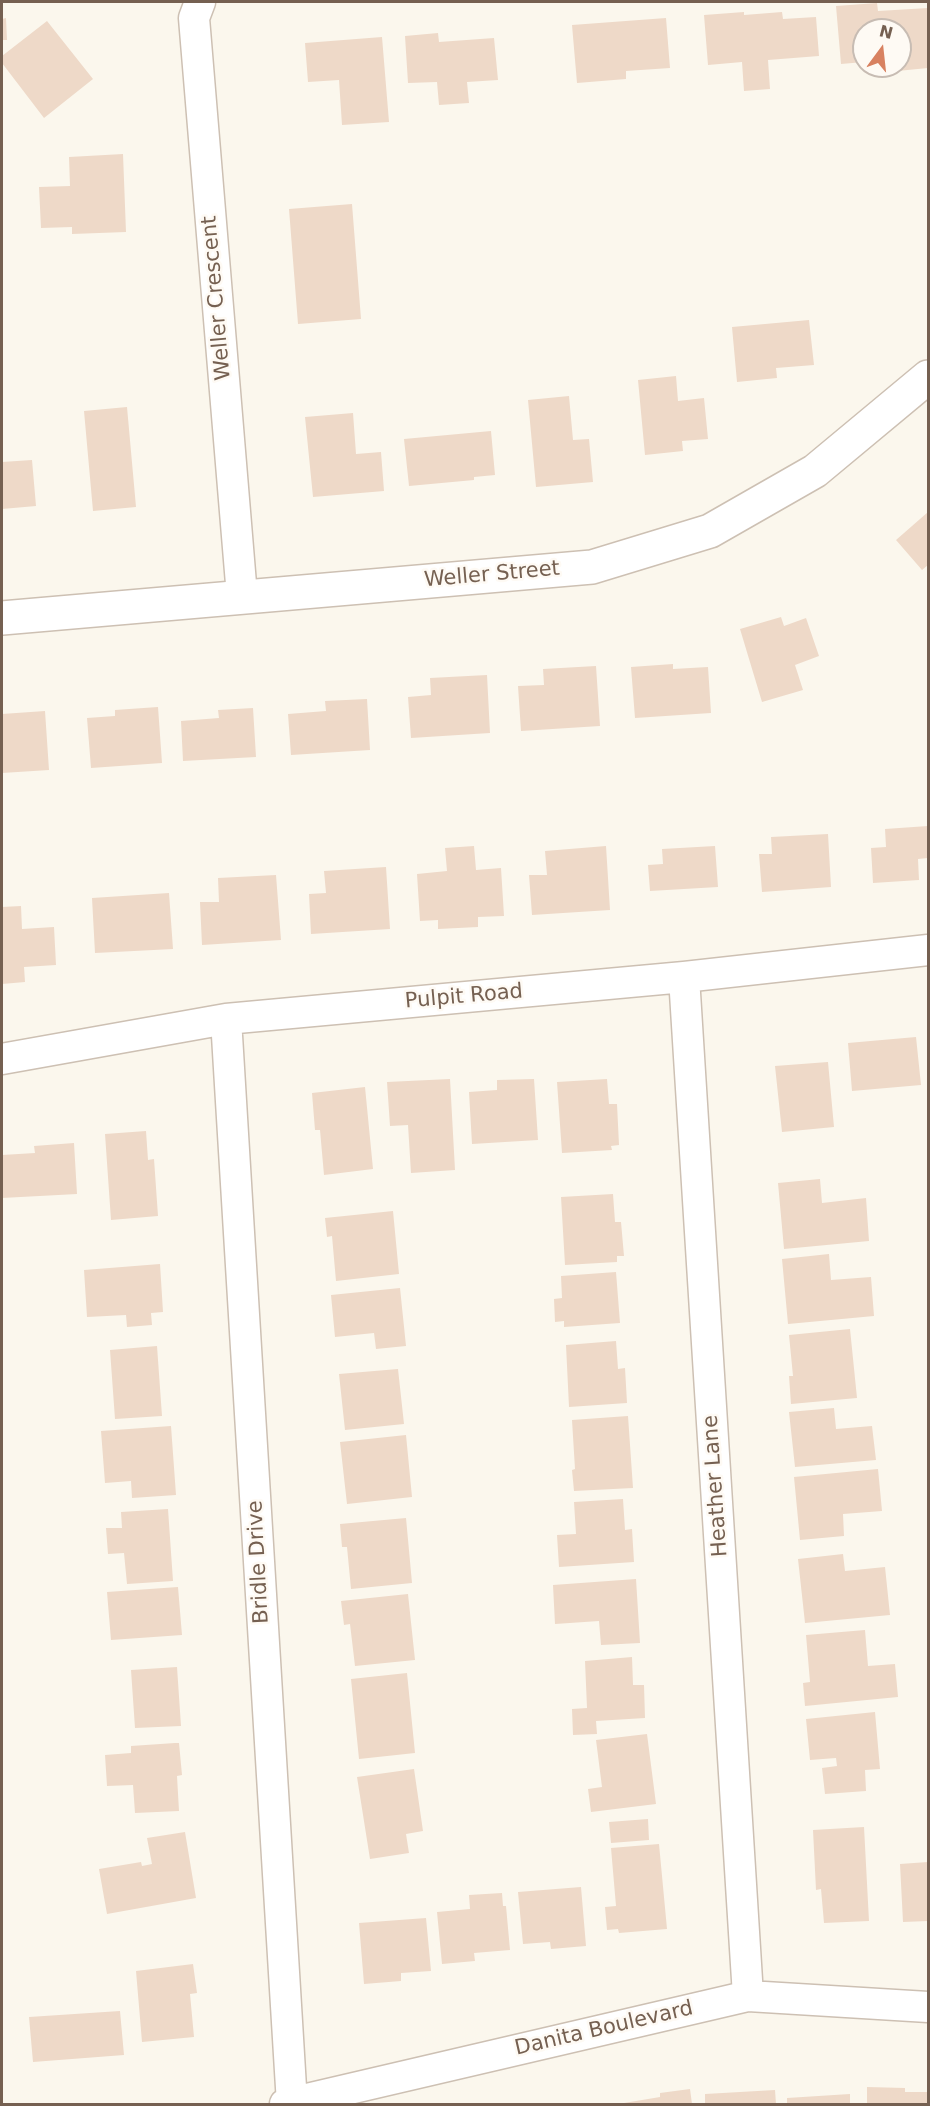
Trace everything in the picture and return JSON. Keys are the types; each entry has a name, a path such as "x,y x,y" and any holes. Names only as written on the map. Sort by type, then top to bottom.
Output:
{"street":[{"name":"Weller Crescent","path":"201,2 194,18 242,596"},
{"name":"Weller Street","path":"2,618 592,567 710,531 815,471 928,377"},
{"name":"Pulpit Road","path":"2,1059 226,1019 684,977 928,950"},
{"name":"Heather Lane","path":"684,977 748,1995"},
{"name":"Bridle Drive","path":"226,1019 290,2104"},
{"name":"Danita Boulevard","path":"290,2104 748,1995 928,2007"}],"building":[{"path":"877,3 878,11 928,8 928,68 912,70 912,18 852,18 852,63 841,64 836,6"},
{"path":"744,12 744,15 782,12 783,19 816,17 819,56 768,60 770,89 744,91 742,62 708,65 704,15"},
{"path":"6,18 7,40 2,40 2,19"},
{"path":"666,18 670,68 626,71 626,79 577,83 572,25"},
{"path":"47,21 93,79 44,118 2,63 2,56"},
{"path":"438,33 439,42 494,38 498,80 467,82 469,103 439,105 437,82 408,83 405,36"},
{"path":"382,37 389,122 342,125 339,80 308,82 305,43"},
{"path":"123,154 126,232 72,234 72,227 41,228 39,187 70,186 69,157"},
{"path":"352,204 361,319 298,324 289,209"},
{"path":"809,320 814,365 776,368 777,378 737,382 732,327"},
{"path":"676,376 678,401 704,398 708,439 682,441 683,451 645,455 638,380"},
{"path":"569,396 573,440 589,439 593,482 536,487 528,400"},
{"path":"127,407 136,507 93,511 84,411"},
{"path":"353,413 356,454 381,452 384,491 313,497 305,417"},
{"path":"491,431 495,475 474,477 474,480 409,486 404,439"},
{"path":"32,460 36,506 2,509 2,462"},
{"path":"928,512 928,565 922,570 896,540"},
{"path":"781,617 784,626 806,618 819,656 795,665 803,690 762,702 740,629"},
{"path":"673,664 673,669 708,667 711,713 635,718 631,667"},
{"path":"596,666 600,726 521,731 518,686 544,685 543,669"},
{"path":"487,675 490,733 411,738 408,697 431,695 430,678"},
{"path":"367,699 370,750 291,755 288,714 326,711 325,701"},
{"path":"158,707 162,763 91,768 87,718 115,716 115,710"},
{"path":"253,708 256,757 183,761 181,721 219,718 218,710"},
{"path":"45,711 49,770 2,773 2,714"},
{"path":"928,826 928,858 918,859 919,880 873,883 871,848 886,847 885,829"},
{"path":"828,834 831,887 762,892 759,854 772,854 771,837"},
{"path":"474,846 476,870 501,868 504,916 478,917 478,927 438,929 438,920 420,921 417,874 447,871 445,848"},
{"path":"606,846 610,910 532,915 529,875 547,875 545,851"},
{"path":"715,846 718,887 650,891 648,865 663,864 662,849"},
{"path":"386,867 390,929 311,934 309,894 326,893 324,871"},
{"path":"276,875 281,940 202,945 200,902 219,902 218,878"},
{"path":"169,893 173,949 95,953 92,898"},
{"path":"21,906 22,929 54,927 56,965 24,967 25,982 2,984 2,907"},
{"path":"916,1037 921,1085 852,1091 848,1043"},
{"path":"828,1062 834,1127 782,1132 775,1066"},
{"path":"450,1079 455,1170 411,1173 408,1125 390,1126 387,1082"},
{"path":"534,1079 538,1140 472,1144 469,1092 497,1090 497,1080"},
{"path":"607,1079 609,1104 617,1104 619,1145 611,1146 612,1150 562,1153 557,1082"},
{"path":"365,1087 373,1169 324,1175 320,1130 315,1130 312,1093"},
{"path":"146,1131 148,1160 154,1159 158,1216 111,1220 105,1134"},
{"path":"74,1143 77,1194 2,1198 2,1155 35,1153 34,1146"},
{"path":"820,1179 822,1203 866,1198 869,1241 784,1249 778,1183"},
{"path":"613,1194 615,1222 621,1222 624,1256 617,1256 617,1262 565,1265 561,1197"},
{"path":"393,1211 399,1274 336,1281 332,1236 327,1237 325,1218"},
{"path":"829,1254 831,1280 871,1277 874,1316 788,1324 782,1259"},
{"path":"160,1264 163,1312 151,1313 152,1325 127,1327 126,1315 87,1317 84,1270"},
{"path":"616,1272 620,1323 564,1327 564,1321 555,1322 554,1299 562,1298 561,1276"},
{"path":"400,1288 406,1346 376,1349 374,1333 335,1337 331,1295"},
{"path":"850,1329 857,1398 791,1404 789,1376 793,1376 789,1335"},
{"path":"616,1341 618,1369 625,1368 627,1403 569,1407 566,1345"},
{"path":"157,1346 162,1416 115,1419 110,1350"},
{"path":"398,1369 404,1424 345,1430 339,1374"},
{"path":"834,1408 836,1429 872,1426 876,1460 795,1467 789,1412"},
{"path":"628,1416 633,1488 574,1491 572,1420"},
{"path":"171,1426 176,1495 132,1498 131,1481 105,1483 101,1431"},
{"path":"406,1435 412,1497 347,1504 340,1442"},
{"path":"878,1469 882,1511 843,1514 844,1536 800,1540 794,1477"},
{"path":"623,1499 625,1530 632,1529 634,1562 559,1567 557,1535 576,1534 574,1502"},
{"path":"168,1509 173,1581 127,1584 124,1553 108,1554 106,1528 122,1528 121,1512"},
{"path":"406,1518 412,1583 351,1589 347,1547 342,1547 340,1524"},
{"path":"843,1554 845,1571 885,1567 890,1615 805,1623 798,1559"},
{"path":"636,1579 640,1643 601,1645 599,1621 555,1624 553,1585"},
{"path":"178,1587 182,1635 111,1640 107,1592"},
{"path":"408,1594 415,1660 355,1666 350,1624 344,1625 341,1601"},
{"path":"865,1630 868,1666 895,1664 898,1697 805,1706 803,1683 810,1682 806,1635"},
{"path":"632,1657 633,1685 644,1685 645,1718 596,1721 597,1734 573,1735 572,1709 587,1708 585,1661"},
{"path":"177,1667 181,1726 135,1728 131,1670"},
{"path":"407,1673 415,1753 359,1759 351,1679"},
{"path":"875,1712 880,1769 865,1770 866,1791 825,1794 822,1768 837,1766 836,1758 810,1760 806,1719"},
{"path":"647,1734 656,1804 591,1812 588,1789 602,1787 596,1740"},
{"path":"179,1743 182,1775 177,1776 179,1811 135,1813 133,1785 107,1786 105,1755 131,1753 131,1746"},
{"path":"414,1769 423,1831 406,1834 409,1853 370,1859 357,1777"},
{"path":"648,1819 649,1840 611,1843 609,1822"},
{"path":"864,1827 869,1921 824,1923 821,1889 816,1890 813,1830"},
{"path":"185,1832 196,1898 107,1914 99,1869 141,1862 142,1866 152,1864 147,1838"},
{"path":"659,1844 667,1929 619,1933 618,1929 607,1930 605,1907 616,1906 611,1848"},
{"path":"928,1862 928,1921 903,1922 900,1864"},
{"path":"581,1887 586,1946 551,1949 550,1942 523,1944 518,1892"},
{"path":"502,1893 503,1906 506,1906 510,1950 474,1953 475,1961 442,1964 437,1912 470,1909 469,1895"},
{"path":"426,1918 431,1971 401,1973 401,1981 364,1984 359,1923"},
{"path":"193,1964 197,1993 190,1994 194,2037 142,2042 136,1971"},
{"path":"120,2011 124,2055 33,2062 29,2017"},
{"path":"867,2087 905,2088 905,2092 928,2092 928,2104 867,2104"},
{"path":"690,2089 692,2104 618,2104 660,2097 660,2093"},
{"path":"775,2090 776,2104 705,2104 705,2094"},
{"path":"850,2094 850,2104 787,2104 787,2098"}]}
